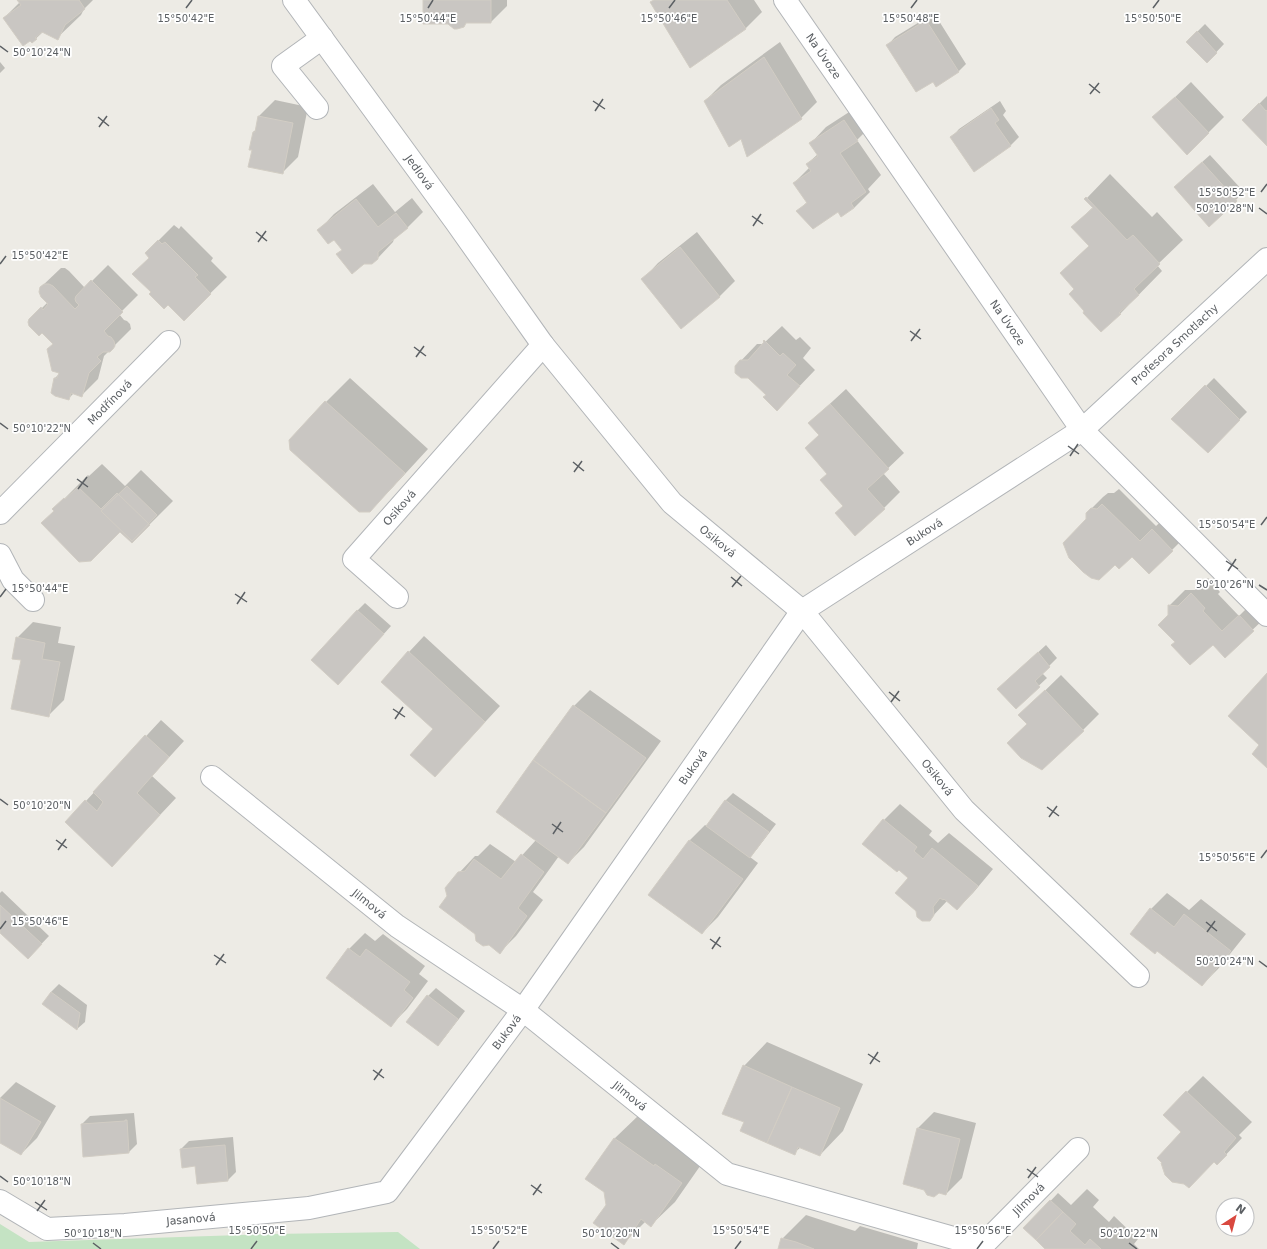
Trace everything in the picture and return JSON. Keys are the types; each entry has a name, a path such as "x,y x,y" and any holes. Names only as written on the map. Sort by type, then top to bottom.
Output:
{"street":[{"name":"Jedlová","path":"294,0 461,228 543,345"},
{"name":"Na Úvoze","path":"784,0 1082,430 1267,616"},
{"path":"317,108 283,66 322,38"},
{"name":"Profesora Smotlachy","path":"1082,430 1267,258"},
{"name":"Modřínová","path":"0,513 169,342"},
{"name":"Osiková","path":"397,597 354,558 543,345 672,503 802,611 964,810 1138,976"},
{"name":"Buková","path":"387,1192 523,1010 802,611 1082,430"},
{"path":"0,556 13,580 33,600"},
{"name":"Jilmová","path":"212,777 397,926 523,1010 728,1174 982,1246 1078,1149"},
{"name":"Jasanová","path":"0,1201 47,1229 125,1225 309,1208 387,1192"}],"green space":[{"path":"0,1224 29,1242 272,1234 398,1232 420,1249 0,1249"}],"building":[{"path":"17,0 79,0 85,9 65,25 58,40 42,32 32,43 30,41 23,46 3,18 21,5"},
{"path":"423,0 491,0 491,23 466,23 464,27 457,29 454,29 448,24 423,24"},
{"path":"654,0 727,0 746,29 690,68 650,2"},
{"path":"926,20 959,72 936,87 933,82 916,92 886,45"},
{"path":"1197,31 1217,53 1207,63 1186,42"},
{"path":"764,57 802,119 747,157 741,139 729,147 704,101"},
{"path":"1175,97 1209,133 1187,155 1152,117"},
{"path":"1259,103 1266,111 1267,110 1267,146 1242,120"},
{"path":"991,108 999,120 995,123 1011,146 974,172 950,137"},
{"path":"258,116 293,123 283,174 248,167 252,150 249,150"},
{"path":"844,120 858,141 840,153 866,192 851,203 854,208 841,217 838,212 813,229 796,211 807,203 793,183 811,171 806,164 818,156 809,143"},
{"path":"1202,162 1237,201 1209,227 1174,187"},
{"path":"1086,197 1127,240 1133,235 1160,264 1134,289 1139,295 1101,332 1083,313 1084,311 1069,294 1074,289 1060,273 1089,246 1071,227 1093,208 1084,199"},
{"path":"356,199 378,227 396,213 408,228 378,252 378,259 372,264 364,264 352,274 336,254 342,250 334,240 328,244 317,230"},
{"path":"158,240 162,244 165,242 198,275 195,277 211,294 184,321 168,305 164,309 149,294 151,292 132,274 149,258 145,253"},
{"path":"680,247 720,297 681,329 641,279"},
{"path":"91,280 123,312 104,331 114,341 115,346 110,352 103,352 97,357 101,361 89,373 82,397 71,393 69,400 55,396 51,393 54,378 57,378 59,373 52,371 47,349 53,344 42,333 39,336 29,326 28,322 29,319 41,307 43,310 48,304 41,297 39,292 40,287 44,284 53,286 75,309 79,305 75,299 76,296"},
{"path":"764,340 780,356 783,353 796,365 787,375 800,386 777,411 763,397 766,395 748,378 741,378 735,373 735,366 740,360 748,360 764,342"},
{"path":"1205,385 1240,420 1208,453 1171,419"},
{"path":"325,401 405,473 370,512 359,512 290,450 289,440"},
{"path":"830,404 889,469 867,489 885,509 855,536 835,513 843,506 820,480 827,474 805,448 819,435 808,423"},
{"path":"127,486 157,515 132,541 101,511"},
{"path":"78,487 101,509 117,493 150,525 132,543 120,532 91,561 79,562 41,523 54,511 52,509"},
{"path":"1102,504 1140,541 1152,529 1173,551 1149,574 1132,557 1119,569 1115,565 1099,580 1091,578 1069,558 1063,543 1086,519 1086,513 1091,508 1097,509"},
{"path":"1191,593 1205,608 1203,611 1222,631 1239,615 1254,631 1225,658 1213,645 1190,665 1171,645 1175,642 1158,625 1168,615 1168,605 1178,606"},
{"path":"357,610 384,634 338,685 311,660"},
{"path":"16,637 45,643 42,659 60,662 49,717 11,709 21,660 12,659"},
{"path":"408,651 485,722 435,777 410,755 433,729 381,682"},
{"path":"1038,652 1050,667 1035,681 1040,687 1016,709 997,689"},
{"path":"1267,673 1267,768 1252,754 1259,745 1228,716"},
{"path":"1045,690 1084,731 1042,770 1021,758 1007,743 1027,724 1018,715"},
{"path":"573,705 646,758 606,813 533,760"},
{"path":"145,735 169,757 137,793 160,815 112,867 65,822 85,800 97,811 103,802 93,792"},
{"path":"533,760 606,813 568,864 496,812"},
{"path":"725,800 769,832 750,858 706,826"},
{"path":"883,819 917,847 914,851 923,859 932,848 978,886 957,910 944,899 943,900 940,898 933,907 934,915 930,921 922,921 917,917 916,911 895,893 908,878 899,870 897,872 862,844"},
{"path":"689,840 743,879 702,934 648,895"},
{"path":"521,854 544,872 518,908 527,916 500,954 489,945 483,946 476,941 475,934 439,907 447,896 445,888 458,872 465,871 474,859 501,879"},
{"path":"0,905 42,944 28,959 0,933"},
{"path":"1150,908 1174,927 1184,914 1231,951 1202,986 1157,951 1155,954 1130,934"},
{"path":"348,948 360,957 366,949 410,982 404,990 413,998 391,1027 326,978"},
{"path":"51,992 80,1013 77,1030 42,1004"},
{"path":"427,995 458,1019 438,1046 406,1022"},
{"path":"743,1065 792,1087 767,1143 740,1131 744,1122 722,1114"},
{"path":"792,1087 840,1108 820,1156 798,1147 795,1155 767,1143"},
{"path":"1186,1091 1236,1138 1224,1152 1227,1155 1217,1165 1214,1162 1189,1188 1184,1184 1172,1182 1165,1175 1162,1163 1157,1158 1181,1132 1163,1115"},
{"path":"0,1098 41,1122 21,1155 0,1143"},
{"path":"127,1120 129,1153 83,1157 81,1124"},
{"path":"917,1128 960,1139 946,1195 939,1193 934,1197 927,1195 924,1190 903,1184"},
{"path":"614,1138 654,1166 655,1164 682,1183 651,1227 641,1219 624,1245 593,1223 606,1205 604,1192 585,1179"},
{"path":"225,1145 228,1181 197,1184 195,1166 182,1168 180,1149"},
{"path":"1050,1200 1063,1212 1036,1240 1023,1228"},
{"path":"1063,1212 1076,1224 1070,1231 1085,1245 1090,1239 1101,1249 1045,1249 1036,1240"},
{"path":"781,1238 796,1242 814,1249 778,1249"}]}
